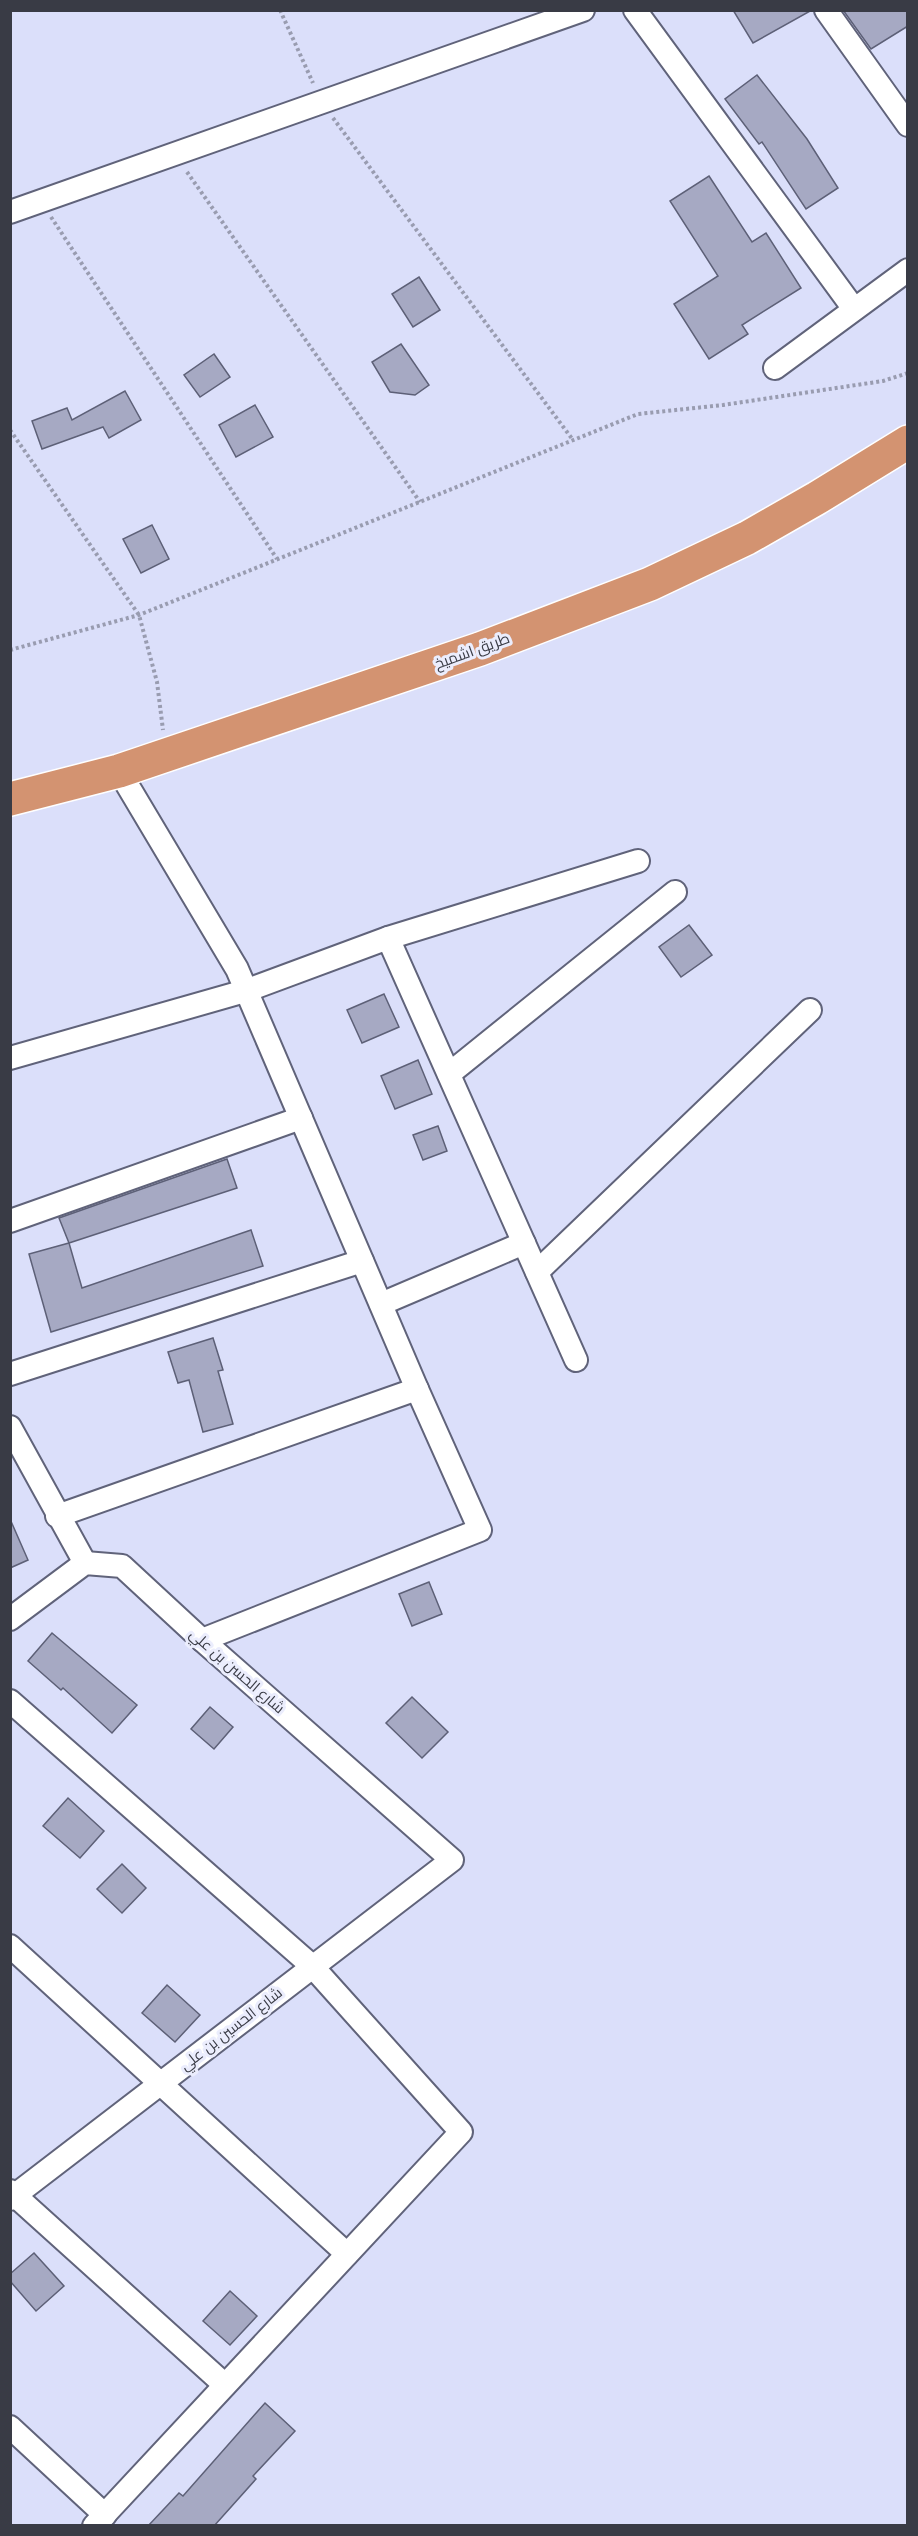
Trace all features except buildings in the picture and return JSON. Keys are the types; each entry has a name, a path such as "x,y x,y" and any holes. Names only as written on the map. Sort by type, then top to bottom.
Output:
{"highway":[{"name":"طريق اشميخ","path":"10,800 119,771 480,649 650,584 757,532 908,442"}],"street":[{"path":"10,212 582,10"},
{"path":"635,10 854,309"},
{"path":"826,10 908,125"},
{"path":"775,368 908,270"},
{"path":"119,771 229,954 480,1530 202,1640"},
{"path":"10,1058 245,991 388,938 638,861"},
{"path":"449,1074 675,892"},
{"path":"388,938 576,1360"},
{"path":"537,1272 810,1010"},
{"path":"10,1221 301,1118"},
{"path":"381,1304 524,1243"},
{"path":"10,1374 362,1261"},
{"path":"57,1516 417,1389"},
{"path":"10,1427 57,1516 85,1563 10,1619"},
{"name":"شارع الحسن بن علي","path":"85,1563 122,1566 202,1640 452,1860"},
{"path":"10,1701 312,1966 461,2132 99,2520 10,2427"},
{"name":"شارع الحسين بن علي","path":"12,2195 452,1860"},
{"path":"10,1946 347,2254"},
{"path":"12,2195 225,2385"}],"path":[{"path":"280,10 322,102 573,440"},
{"path":"174,154 420,502"},
{"path":"40,201 278,559"},
{"path":"10,650 139,615 638,414 723,405 883,381 908,373"},
{"path":"10,430 139,615 157,682 166,755"}]}
